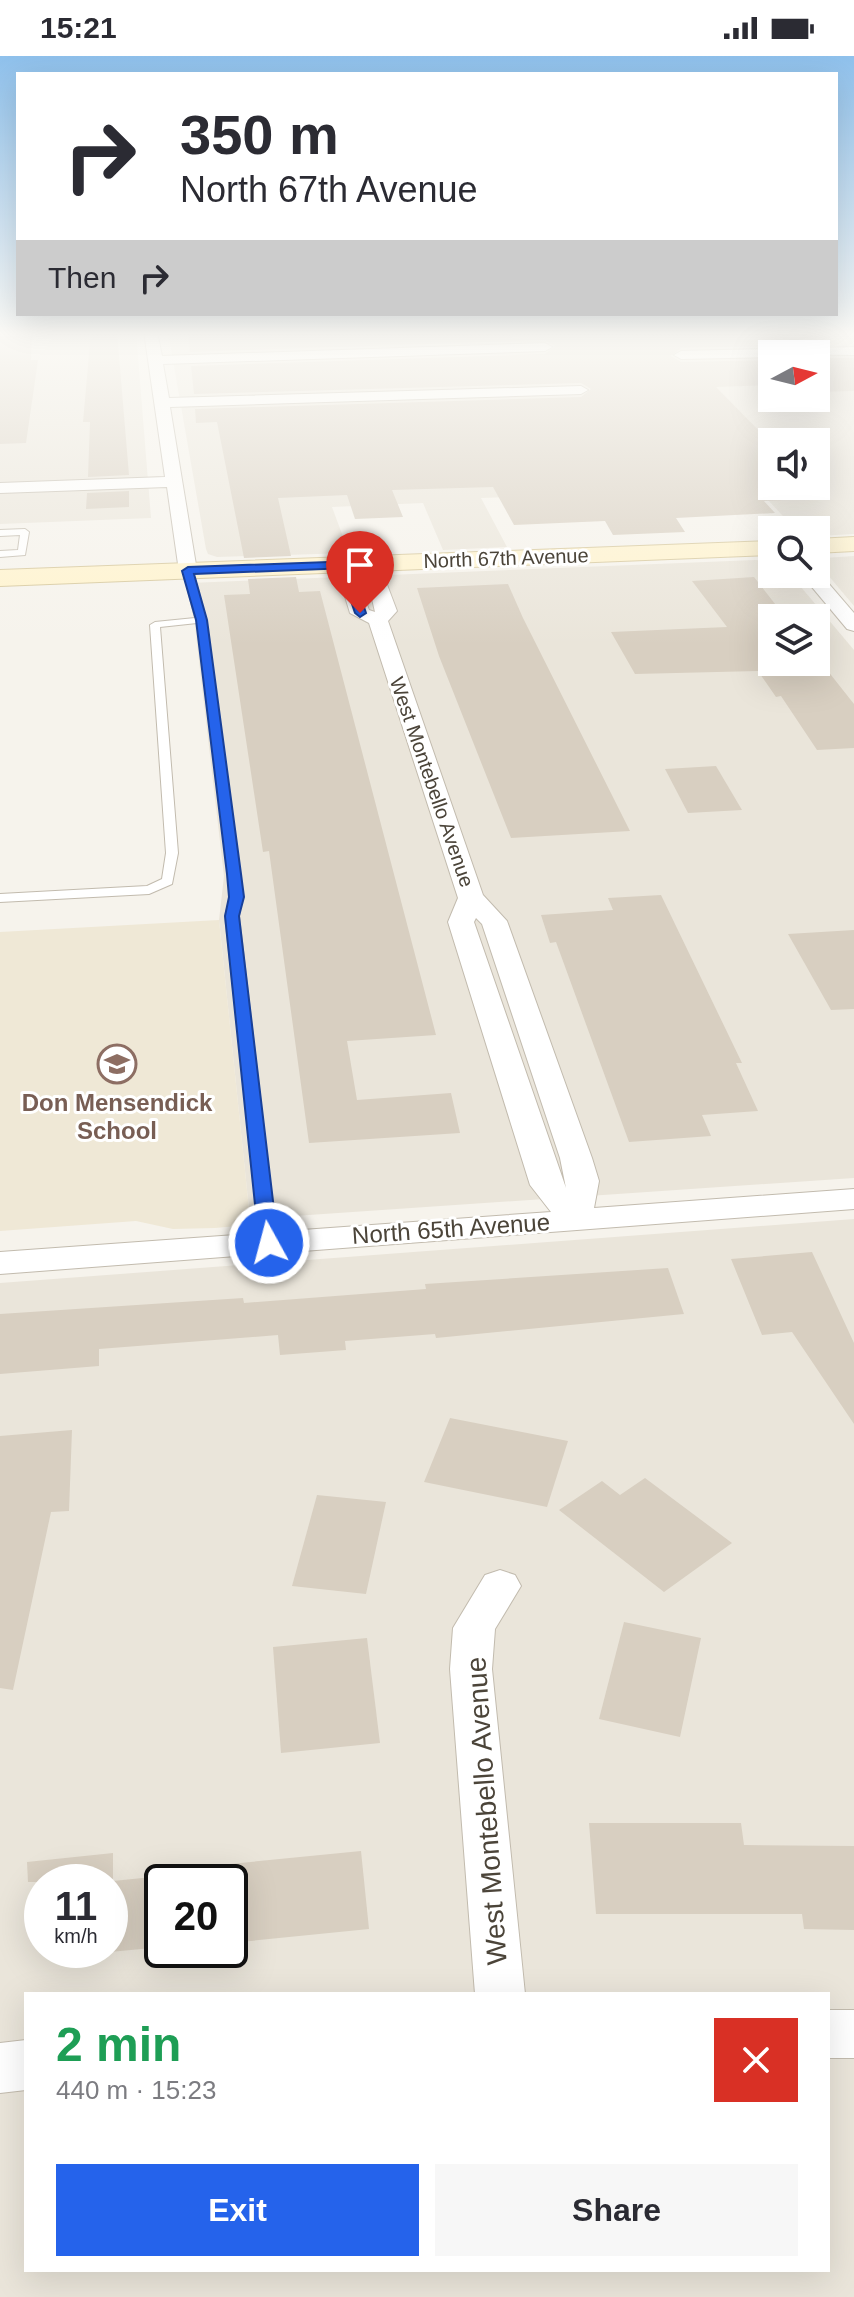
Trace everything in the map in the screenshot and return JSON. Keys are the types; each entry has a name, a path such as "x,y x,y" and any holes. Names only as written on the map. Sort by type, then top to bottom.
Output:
{"main road":[{"path":"830,545 854,544"},
{"name":"North 67th Avenue","path":"0,578 758,549"}],"street":[{"path":"167,437 188,571"},
{"path":"0,488 174,482"},
{"name":"West Montebello Avenue","path":"356,564 349,580 360,613 378,620 471,898 461,922 546,1185 576,1220"},
{"path":"822,588 854,625"},
{"name":"North 65th Avenue","path":"0,1263 854,1199"},
{"name":"West Montebello Avenue","path":"500,1586 474,1628 471,1669 500,1992"},
{"path":"830,2034 854,2034"},
{"path":"0,2068 24,2065"}],"lane":[{"path":"0,533 25,532 22,553 0,554"},
{"path":"188,571 201,620 234,874 236,897 232,916 269,1243"},
{"path":"0,898 149,890 168,881 172,853 155,625 201,620"}],"shaded area":[{"path":"0,437 144,437 151,518 0,524"},
{"path":"186,437 654,437 586,494 481,498 507,547 443,550 423,503 332,507 349,553 217,557 208,554 206,549"},
{"path":"709,437 758,437 758,489"},
{"path":"830,437 854,437 854,534 830,535 830,516 783,516 768,500 830,500"},
{"path":"854,556 854,606 830,577 830,558"},
{"path":"758,560 758,588 802,588 815,604 758,604 758,676 830,676 830,622 854,650 854,1178 250,1219 219,920 224,876 190,583"},
{"name":"Don Mensendick School","path":"219,920 250,1219 237,1226 215,1228 173,1229 136,1221 0,1231 0,932"},
{"path":"854,1219 854,2297 0,2297 0,1283"}],"building":[{"path":"0,437 27,437 26,443 0,444"},
{"path":"89,437 126,437 129,475 88,477"},
{"path":"220,437 758,437 758,500 784,500 764,501 775,513 676,518 685,532 613,535 605,521 514,525 493,487 392,490 403,517 355,519 347,495 278,498 291,556 244,558"},
{"path":"129,491 129,507 86,509 87,493"},
{"path":"296,577 299,592 320,591 436,1035 347,1041 357,1100 451,1093 460,1133 309,1143 269,851 263,852 224,595 250,594 248,579"},
{"path":"754,577 758,588 763,588 775,604 758,604 758,671 635,674 611,632 727,627 692,581"},
{"path":"508,584 630,831 511,838 439,656 417,588"},
{"path":"830,674 854,704 854,748 817,750 781,696 776,697 761,676"},
{"path":"716,766 742,810 688,813 665,769"},
{"path":"661,895 742,1063 736,1063 758,1111 702,1115 711,1136 629,1142 556,942 550,943 541,915 613,910 608,898"},
{"path":"854,930 854,1009 831,1010 788,934"},
{"path":"812,1252 854,1343 854,1424 792,1332 762,1335 731,1259"},
{"path":"668,1268 684,1314 436,1338 435,1334 345,1341 346,1350 280,1355 278,1335 99,1349 99,1366 0,1374 0,1314 243,1298 244,1303 426,1289 425,1284"},
{"path":"450,1418 568,1441 547,1507 424,1482"},
{"path":"72,1430 69,1511 51,1512 13,1690 0,1688 0,1436"},
{"path":"645,1478 732,1543 664,1592 559,1510 602,1481 620,1495"},
{"path":"317,1495 386,1502 366,1594 292,1586"},
{"path":"624,1622 701,1638 680,1737 599,1719"},
{"path":"367,1638 380,1743 281,1753 273,1647"},
{"path":"589,1823 741,1823 744,1845 854,1846 854,1930 804,1929 802,1914 596,1914"},
{"path":"361,1851 369,1929 248,1941 248,1864 230,1864"},
{"path":"113,1853 113,1864 27,1862"},
{"path":"144,1878 144,1949 128,1950 128,1879"}],"place":[{"name":"Don Mensendick School","path":"117,1064"}],"route":[{"path":"269,1243 232,916 236,897 234,874 201,620 188,571 356,564 349,580 360,613"}]}
